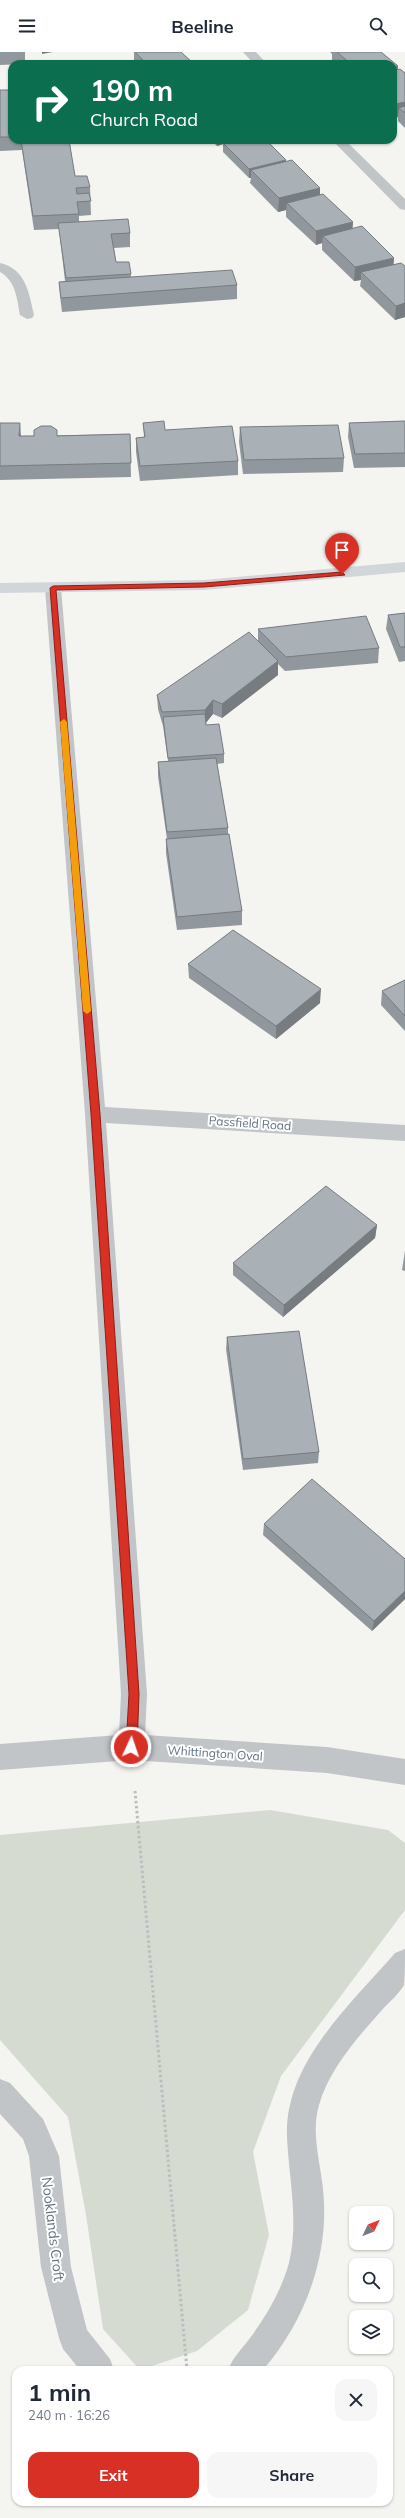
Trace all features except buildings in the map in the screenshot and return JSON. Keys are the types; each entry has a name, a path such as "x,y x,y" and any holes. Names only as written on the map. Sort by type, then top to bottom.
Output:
{"street":[{"path":"249,52 257,60"},
{"path":"342,144 405,206"},
{"path":"0,266 13,272 19,282 27,316"},
{"path":"0,588 204,585 405,567"},
{"path":"53,588 95,1114 134,1694 131,1747"},
{"name":"Passfield Road","path":"95,1114 405,1132"},
{"name":"Whittington Oval","path":"0,1757 131,1747 327,1760 405,1772"},
{"path":"245,2366 279,2325 295,2290 305,2257 311,2217 302,2151 304,2105 319,2072 338,2043 405,1963"},
{"name":"Nooklands Croft","path":"0,2093 33,2129 44,2156 56,2267 74,2338 96,2366"}],"path":[{"path":"131,1747 187,2366"}],"shaded area":[{"path":"270,1810 388,1830 405,1843 405,1910 281,2076 253,2152 269,2235 248,2310 197,2351 152,2366 136,2366 103,2329 86,2215 68,2117 0,2040 0,1835"}],"slow traffic":[{"path":"64,722 87,1011"}],"route":[{"path":"131,1747 134,1694 95,1114 53,588 204,585 342,574"}]}
